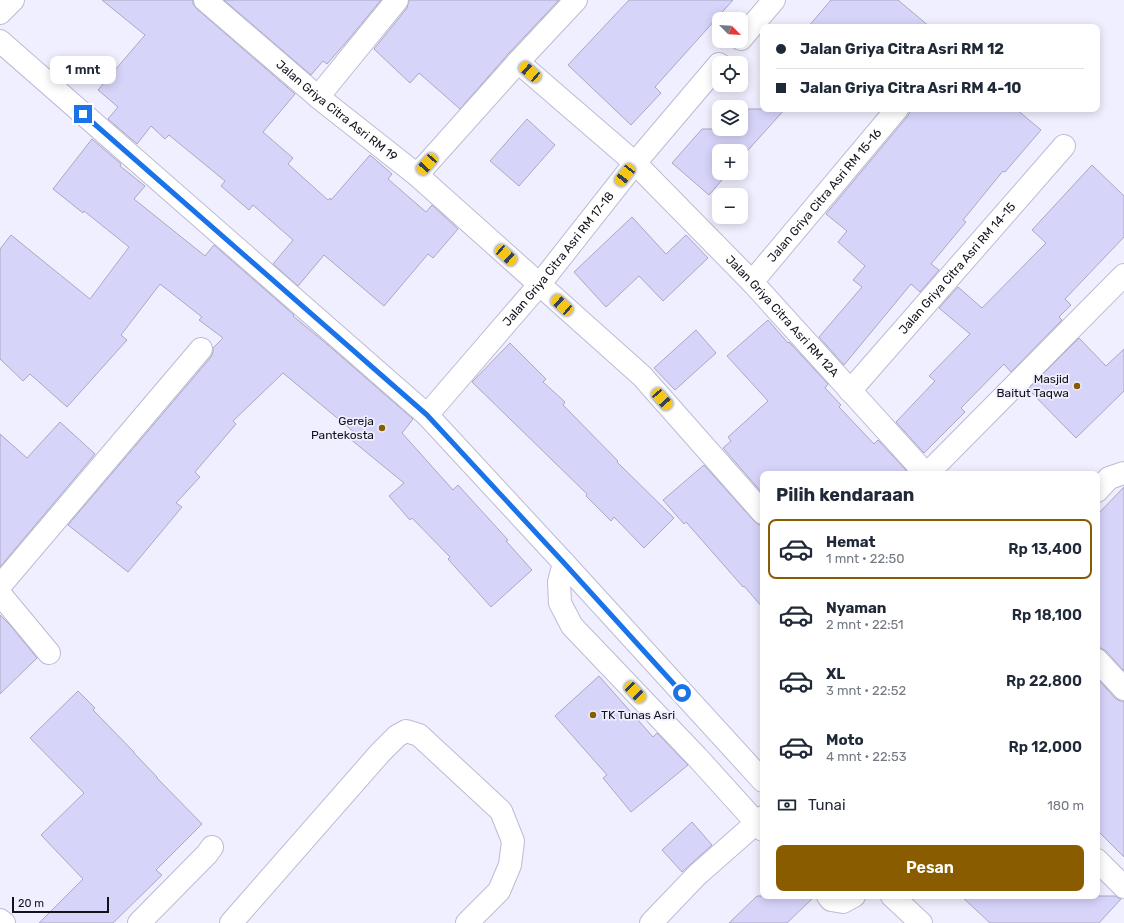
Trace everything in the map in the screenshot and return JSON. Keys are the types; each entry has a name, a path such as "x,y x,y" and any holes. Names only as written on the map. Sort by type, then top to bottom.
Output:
{"street":[{"path":"0,13 13,0"},
{"name":"Jalan Griya Citra Asri RM 19","path":"205,0 318,97 417,175 642,376 760,510"},
{"path":"318,97 397,0"},
{"path":"417,175 518,62 576,0"},
{"path":"748,31 774,0"},
{"path":"0,41 427,415 760,778"},
{"name":"Jalan Griya Citra Asri RM 17-18","path":"727,56 733,48"},
{"name":"Jalan Griya Citra Asri RM 12A","path":"518,62 635,163 752,282 923,471"},
{"name":"Jalan Griya Citra Asri RM 17-18","path":"427,415 539,285 635,163 712,73"},
{"name":"Jalan Griya Citra Asri RM 15-16","path":"752,282 895,112"},
{"name":"Jalan Griya Citra Asri RM 14-15","path":"850,391 1064,146"},
{"path":"929,471 1124,275"},
{"path":"0,586 201,349"},
{"path":"1100,488 1109,478 1124,473"},
{"path":"564,563 559,582 560,603 572,626 760,823 697,875 651,923"},
{"path":"0,594 50,653"},
{"path":"1100,663 1124,689"},
{"path":"231,923 380,753 397,736 406,731 419,735 501,811 513,841 510,865 499,891 467,923"},
{"path":"140,923 212,847"},
{"path":"1100,863 1124,887"},
{"path":"830,899 843,902 848,899"},
{"path":"895,899 921,923"},
{"path":"0,920 4,923"}],"building":[{"path":"102,0 193,0 193,4 197,9 295,94 263,132 293,158 288,164 328,200 330,198 331,200 370,155 392,174 388,179 426,212 432,205 458,229 433,258 428,254 384,306 324,255 298,286 273,264 293,240 253,205 249,210 221,186 225,181 169,135 165,139 151,126 137,144 108,119 118,107 98,90 145,35"},
{"path":"224,0 381,0 327,64 323,61 311,75"},
{"path":"409,0 559,0 509,53 460,109 419,73 410,83 374,49 407,8"},
{"path":"629,0 733,0 722,12 712,12 712,23 655,87 661,93 631,125 568,65"},
{"path":"831,0 898,0 926,24 811,24"},
{"path":"748,109 760,109 760,112 782,112 748,150 748,144 712,144 712,180 722,180 715,188 712,188 712,192 709,195 672,163 702,129 712,129 712,136 748,136"},
{"path":"910,112 1020,112 1041,130 1005,172 1003,171 963,220 966,222 931,264 939,270 920,292 911,284 844,365 819,337 862,287 853,280 865,266 838,242 847,231 826,214"},
{"path":"527,119 555,145 519,186 490,161"},
{"path":"92,139 121,164 120,166 145,186 134,199 205,256 214,245 294,315 293,316 413,419 402,433 453,490 458,485 508,540 506,541 532,570 491,607 448,559 450,557 412,518 410,520 389,496 404,483 349,438 354,432 283,373 233,421 236,424 195,472 200,477 176,503 182,507 128,572 68,525 211,357 213,348 223,338 199,320 202,317 160,284 121,335 127,340 67,407 30,374 23,381 0,359 0,249 11,235 90,299 129,247 84,211 83,213 53,189"},
{"path":"1092,165 1124,196 1124,237 1065,299 1071,305 1059,317 1062,320 1011,372 1004,364 961,408 965,412 924,453 896,422 935,381 929,376 970,334 939,308 958,287 982,308 1046,243 1032,230"},
{"path":"632,217 666,254 686,235 708,258 663,301 639,276 606,307 574,272"},
{"path":"768,320 828,384 825,388 841,405 839,407 874,444 878,440 906,470 760,471 760,491 723,448 731,441 728,437 768,401 727,356"},
{"path":"696,330 716,353 675,390 654,368"},
{"name":"Masjid Baitut Taqwa","path":"1079,338 1106,366 1124,349 1124,391 1076,438 1028,389"},
{"path":"510,343 546,379 543,382 565,402 563,405 618,461 617,462 674,518 644,548 614,517 611,521 586,496 587,494 472,382"},
{"path":"60,422 95,454 0,567 0,434 27,458"},
{"path":"704,465 754,521 760,525 760,605 686,522 684,524 663,500"},
{"path":"1124,487 1124,671 1106,651 1100,648 1100,512"},
{"path":"0,615 37,658 0,694"},
{"path":"599,676 653,737 657,733 688,765 631,812 603,778 607,775 555,716"},
{"path":"1100,681 1115,698 1120,701 1124,701 1124,857 1100,833"},
{"path":"78,691 95,708 93,710 202,824 156,870 162,875 113,923 39,923 83,879 41,835 84,793 30,738"},
{"path":"692,822 712,845 682,872 662,850"},
{"path":"757,896 760,896 760,899 812,899 787,923 729,923"},
{"path":"1100,896 1115,896 1121,899 1099,923 990,923 964,899 1100,899"}],"place":[{"name":"Masjid Baitut Taqwa","path":"1077,386"},
{"name":"Gereja Pantekosta","path":"382,428"},
{"name":"TK Tunas Asri","path":"593,715"}],"route":[{"path":"83,114 427,415 682,693"}]}
